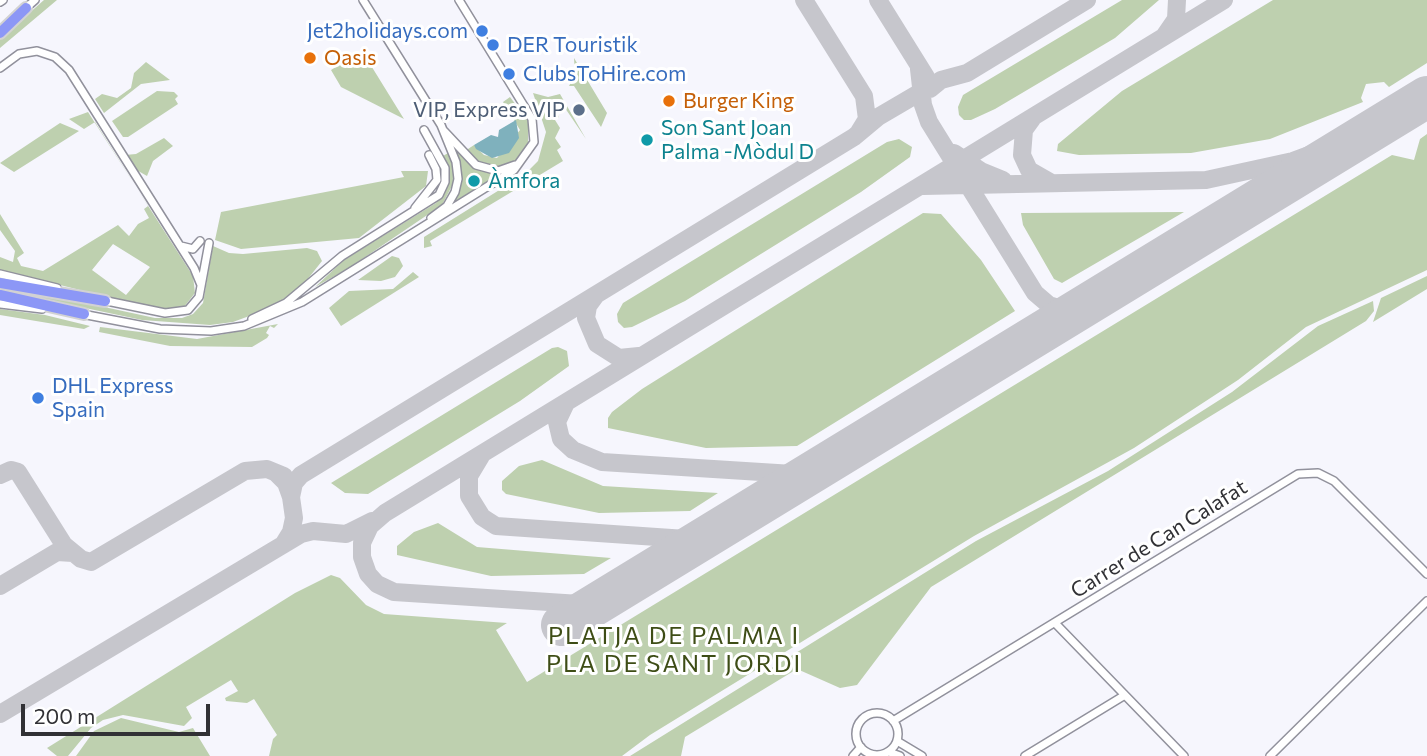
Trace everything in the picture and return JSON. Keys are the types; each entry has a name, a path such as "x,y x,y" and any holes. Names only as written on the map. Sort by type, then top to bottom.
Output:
{"highway":[{"path":"0,33 31,3"},
{"path":"0,284 106,301"},
{"path":"0,295 84,314"}],"street":[{"path":"363,0 443,130 470,161 481,168 504,170 526,158"},
{"path":"0,304 84,314 183,331 244,326 289,310 507,176 526,158 534,142 532,119 459,0"},
{"path":"0,68 13,56 31,51 47,54 64,64 180,246 201,285"},
{"path":"244,326 253,318 286,303 342,256 435,198 444,182 443,164 426,133 436,139 443,130"},
{"path":"400,242 444,208 455,192 457,167 443,130"},
{"path":"410,214 436,183 437,173 429,155"},
{"path":"180,246 193,249 200,241"},
{"path":"0,274 142,310 178,313 195,304 209,243"},
{"name":"Carrer de Can Calafat","path":"893,721 1298,474 1318,473 1334,481 1427,574"},
{"path":"1270,756 1427,601"},
{"path":"1055,623 1184,756"},
{"path":"1025,756 1125,695"},
{"path":"889,752 897,741 893,721 881,714 862,721 857,734 861,747 871,754 889,752 900,756"},
{"path":"897,741 922,756"},
{"path":"853,756 861,747"}],"green space":[{"path":"44,0 57,0 0,48 0,39"},
{"path":"1122,0 1159,0 1115,38 995,109 971,120 964,120 959,115 958,107 963,95"},
{"path":"1273,0 1427,0 1427,63 1389,87 1384,82 1366,84 1361,98 1363,102 1270,139 1191,153 1079,155 1057,151 1058,144 1122,91"},
{"path":"362,51 404,119 341,87 331,70"},
{"path":"574,58 607,113 601,127 574,86 569,86 575,75"},
{"path":"146,62 170,80 141,84 104,113 95,99 102,94 117,98 131,88 134,73"},
{"path":"157,91 174,92 178,96 175,99 178,104 128,137 123,137 112,121"},
{"path":"533,93 548,97 560,94 586,139 565,108 557,113 559,117 555,120 560,128 555,138 561,147 557,150 563,161 430,241 432,246 424,248 424,237 525,174 538,161 546,132"},
{"path":"510,97 528,121 528,146 516,161 500,168 475,162 465,151 474,145 484,155 497,158 520,130 503,102"},
{"path":"88,112 95,122 84,129 69,119"},
{"path":"60,123 79,131 14,172 0,163"},
{"path":"1427,134 1427,270 1306,327 1238,380 1134,448 974,536 650,735 622,756 269,756 273,739 277,735 254,699 247,703 226,701 225,698 238,691 231,680 186,707 192,718 184,726 123,715 103,720 91,728 68,756 57,756 47,748 295,593 331,575 340,578 366,605 384,614 507,623 496,630 527,682 1392,155 1414,160 1420,139"},
{"path":"164,138 173,146 153,161 147,176 133,168 125,155 136,154"},
{"path":"899,139 912,147 910,157 861,192 685,301 632,327 624,328 618,322 617,314 623,303 887,142"},
{"path":"457,147 474,168 501,175 451,206 461,180 460,166 453,150"},
{"path":"448,153 454,170 454,182 442,205 349,268 315,287 344,260 436,203 448,184 448,171 443,156"},
{"path":"401,171 428,171 426,186 359,238 241,249 215,240 221,212 404,177"},
{"path":"136,186 193,276 195,293 184,307 167,309 136,304 0,270 0,257 13,262 15,251 0,230 0,214 24,253 17,258 21,266 43,271 118,225 129,236 138,224 149,218 144,209 148,206","holes":["113,244 150,267 126,295 92,270"]},
{"path":"1184,212 1062,283 1054,279 1023,225 1021,213"},
{"path":"923,213 941,214 981,260 1015,311 797,446 706,448 608,428 608,418 612,412 642,389"},
{"path":"213,246 229,253 243,254 307,248 317,251 322,261 303,285 271,308 233,322 210,325 142,320 0,290 81,302 155,318 182,318 193,314 203,303"},
{"path":"392,256 399,258 403,266 395,277 381,281 358,280"},
{"path":"413,272 419,277 341,326 329,308 349,291 393,289"},
{"path":"1427,276 1427,289 1373,322 1381,298"},
{"path":"1373,301 1374,311 1366,321 931,587 857,685 840,688 797,669 685,737 681,756 630,756 976,541 1108,471 1232,392 1318,326"},
{"path":"0,309 45,315 90,326 84,329 0,315"},
{"path":"278,324 274,328 270,326 266,333 269,335 267,338 252,347 170,346 99,332 100,327 197,339"},
{"path":"558,347 567,351 569,366 520,401 368,494 345,493 331,483 552,348"},
{"path":"542,460 603,486 718,493 690,511 599,513 506,494 502,490 502,481 519,466"},
{"path":"438,523 477,547 611,558 584,574 491,576 397,555 397,546 414,532"},
{"path":"121,718 179,732 193,728 210,756 76,756 94,731"}],"water":[{"path":"516,120 519,138 509,153 492,158 476,149 474,145 491,135 498,137 499,130"}],"taxiway":[{"path":"804,0 864,96 867,119 859,132"},
{"path":"878,0 926,77"},
{"path":"930,89 941,80 967,73 1087,0"},
{"path":"1165,35 1176,19 1177,0"},
{"path":"605,599 580,604 394,592 377,584 368,574 362,557 362,543 370,526 385,513 1224,0"},
{"path":"919,69 923,105 929,122 1035,293 1049,305 1059,308 1088,304"},
{"path":"276,473 286,483 291,497 294,483 301,475 854,137 878,117 936,83"},
{"path":"923,186 1206,180 1293,161 1347,141 1397,115"},
{"path":"1032,119 1024,130 1022,155 1029,170 1050,182"},
{"path":"954,153 981,171 1003,180"},
{"path":"596,295 588,306 586,318 597,344 619,358 639,356"},
{"path":"566,403 557,422 561,439 573,450 602,462 793,474 819,468"},
{"path":"481,456 469,476 469,496 482,517 496,526 686,539 711,534"},
{"path":"0,475 11,470 18,472 64,545 81,559 91,562 245,471 267,469 284,476"},
{"path":"283,545 291,532 294,518 291,497"},
{"path":"0,714 301,534 313,531 346,534 372,521"},
{"path":"0,586 57,552 73,553"}],"runway":[{"path":"562,625 1427,97"}],"place":[{"name":"Jet2holidays.com","path":"482,31"},
{"name":"DER Touristik","path":"493,45"},
{"name":"Oasis","path":"310,58"},
{"name":"ClubsToHire.com","path":"509,74"},
{"name":"Burger King","path":"669,101"},
{"name":"VIP, Express VIP","path":"579,110"},
{"name":"Son Sant Joan Palma -Mòdul D","path":"647,140"},
{"name":"Àmfora","path":"474,181"},
{"name":"DHL Express Spain","path":"38,398"}],"district":[{"name":"PLATJA DE PALMA I PLA DE SANT JORDI","path":"674,650"}]}
